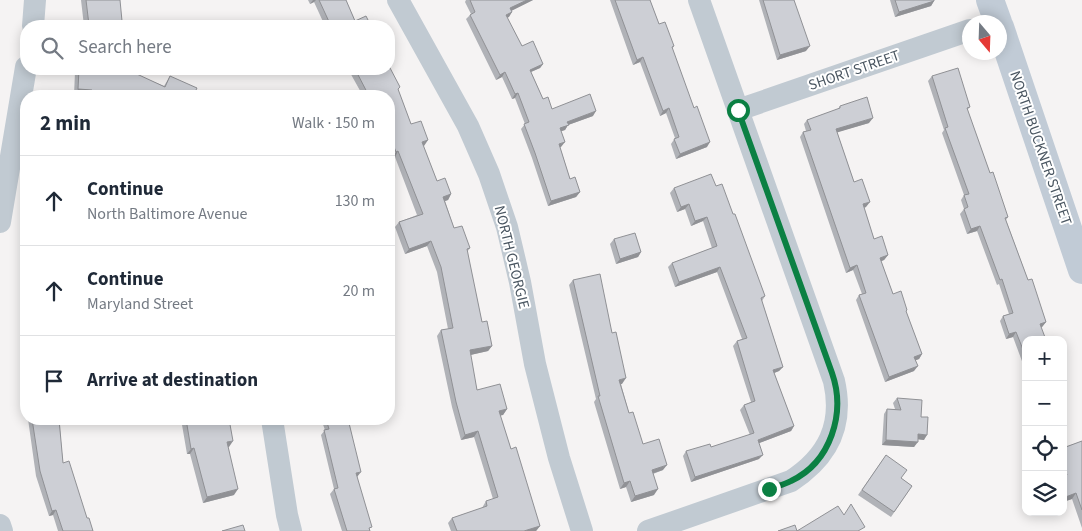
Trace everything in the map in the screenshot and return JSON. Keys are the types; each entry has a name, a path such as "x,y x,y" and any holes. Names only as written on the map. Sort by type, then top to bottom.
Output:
{"main road":[{"name":"NORTH BUCKNER STREET","path":"1007,50 1076,235 1082,270"}],"street":[{"path":"33,20 34,0"},
{"name":"NORTH GEORGIE","path":"398,0 468,126 491,179 509,235 535,364 559,458 582,531"},
{"path":"648,531 791,481 805,472 817,460 831,438 837,418 837,393 834,381 699,0"},
{"name":"SHORT STREET","path":"738,110 962,33"},
{"path":"22,90 25,75"},
{"path":"0,222 20,103"},
{"path":"273,425 291,531"},
{"path":"0,525 2,531"}],"building":[{"path":"86,0 120,0 122,20 88,20"},
{"path":"319,0 346,0 355,20 328,20"},
{"path":"470,0 527,0 510,8 512,12 506,15 522,46 533,41 543,64 530,70 543,99 548,97 552,109 590,94 596,111 567,122 569,125 560,128 565,142 559,144 570,179 575,177 580,192 551,201 524,124 529,122 518,93 515,94 505,72 500,75 470,15 475,12"},
{"path":"615,0 650,0 659,24 665,22 694,108 697,106 710,142 680,154 674,139 679,137 669,108 663,111 643,57 637,60"},
{"path":"763,0 794,0 810,46 780,55"},
{"path":"895,0 934,0 934,1 899,12"},
{"path":"366,16 368,20 357,20"},
{"path":"958,68 970,107 967,108 990,173 993,172 1008,217 1005,218 1028,280 1032,279 1046,322 1040,324 1044,336 1022,336 1022,347 1016,332 1009,334 1003,316 1013,313 1002,279 1000,280 980,226 971,229 964,209 968,207 964,195 969,194 945,128 948,127 932,76"},
{"path":"79,75 139,75 165,87 170,76 197,88 196,90 78,89"},
{"path":"358,75 394,75 400,87 398,89 411,124 421,121 428,140 422,142 437,181 445,178 451,194 443,197 454,228 462,226 470,248 467,249 482,322 487,321 492,346 470,350 477,390 500,384 507,409 499,411 511,449 516,447 540,526 524,531 457,531 452,518 487,506 486,501 498,497 478,431 465,435 456,402 441,330 453,328 441,267 431,241 409,249 399,222 423,214 398,151 396,152 395,149 395,90 366,90"},
{"path":"867,97 873,118 836,129 854,182 862,179 870,202 863,204 874,239 882,236 888,255 880,258 893,294 901,291 906,311 922,354 914,357 918,366 889,377 859,295 866,293 857,265 850,268 803,132 811,130 807,120"},
{"path":"711,174 716,186 722,184 765,296 761,298 783,367 773,370 794,426 758,440 763,455 695,477 686,451 710,444 711,447 754,433 744,405 755,401 737,341 747,338 720,267 679,282 672,263 717,246 707,217 695,221 689,204 681,207 674,188"},
{"path":"635,233 641,252 620,259 614,239"},
{"path":"600,274 612,333 616,332 626,378 619,380 629,413 633,412 643,444 659,439 667,465 652,470 658,489 635,496 630,481 624,483 598,396 600,396 573,280"},
{"path":"897,398 922,400 921,417 928,417 927,435 918,434 918,442 886,440 887,409 901,410"},
{"path":"33,425 60,425 63,463 69,461 93,531 63,531 56,510 52,511 40,471"},
{"path":"187,425 230,425 233,441 227,442 238,489 207,497 194,448 191,449"},
{"path":"328,425 349,425 361,472 356,473 372,527 369,528 370,531 347,531 334,489 338,488 324,430 329,429"},
{"path":"1082,441 1082,510 1076,493 1067,496 1067,447"},
{"path":"886,455 907,470 901,478 912,486 894,512 862,490"},
{"path":"851,504 865,527 858,531 797,531 838,506 844,515"},
{"path":"243,525 245,531 222,531"},
{"path":"795,525 797,531 778,531"}],"route":[{"path":"738,110 832,373 837,393 837,418 831,438 817,460 805,472 791,481 769,489"}]}
